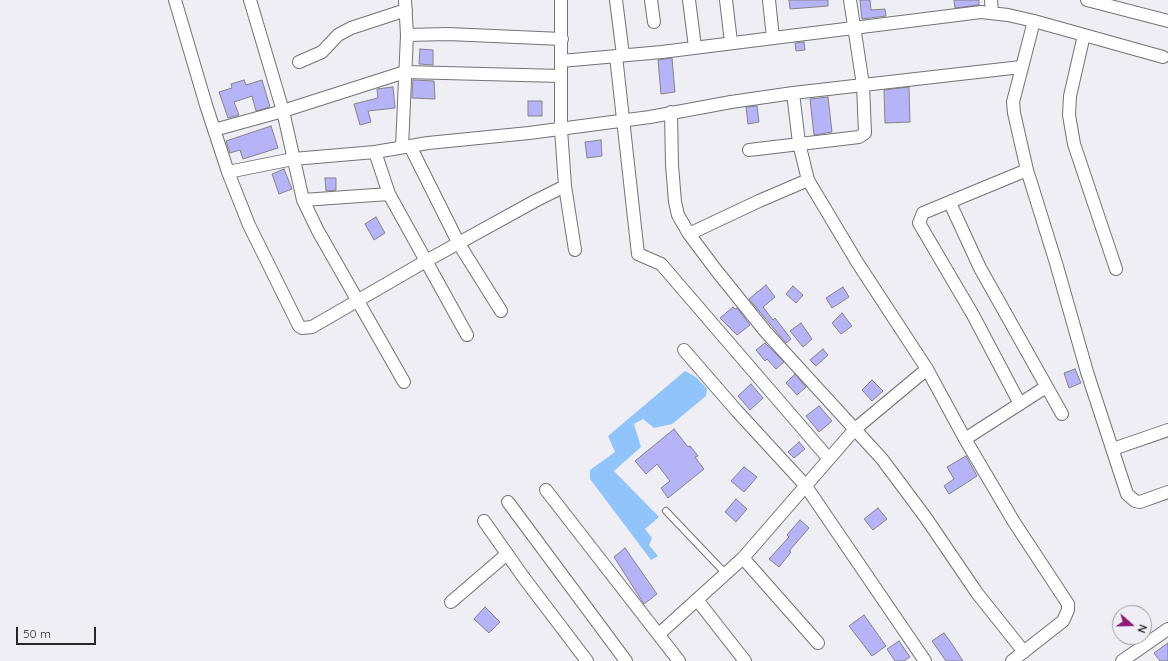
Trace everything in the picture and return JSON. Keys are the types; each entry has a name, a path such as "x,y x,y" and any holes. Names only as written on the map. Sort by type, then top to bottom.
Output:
{"street":[{"path":"175,0 228,172 249,225 299,326 306,329 312,327 426,261 565,186"},
{"path":"250,0 283,111 303,200 318,232 404,382"},
{"path":"561,0 561,129 565,186 575,250"},
{"path":"616,0 623,120 638,254 661,264 829,459"},
{"path":"651,0 654,22"},
{"path":"688,0 695,47"},
{"path":"726,0 731,42"},
{"path":"769,0 773,38"},
{"path":"749,150 859,137 865,133 862,85 850,0"},
{"path":"991,0 992,12"},
{"path":"1087,0 1168,22"},
{"path":"299,62 322,52 338,35 351,28 406,5 406,147 459,244 501,311"},
{"path":"561,61 854,29 962,13 992,12 1034,21 1163,57"},
{"path":"1034,21 1014,92 1014,113 1027,170 1056,263 1087,372 1127,494 1130,498 1140,502 1168,492"},
{"path":"407,35 448,34 562,39"},
{"path":"1084,35 1070,96 1068,115 1074,144 1116,269"},
{"path":"228,172 293,159 375,152 561,129 793,93 1021,67"},
{"path":"214,130 283,111 405,72 560,76"},
{"path":"793,93 799,143 808,180 857,262 927,369 1014,522 1068,604 1068,610 1063,621 1012,661"},
{"path":"671,112 672,165 676,202 678,215 689,234 765,330 882,458 926,518 977,593 1024,652"},
{"path":"375,152 389,194 467,335"},
{"path":"1020,404 973,315 920,223 923,213 1027,170"},
{"path":"689,234 808,180"},
{"path":"303,200 389,194"},
{"path":"950,203 980,268 1062,414"},
{"path":"684,350 736,410 805,485 925,661"},
{"path":"659,634 698,601 743,558 855,429 927,369"},
{"path":"965,438 1046,387"},
{"path":"1113,449 1168,430"},
{"path":"546,490 679,661"},
{"path":"508,502 626,661"},
{"path":"484,521 587,661"},
{"path":"451,602 507,554"},
{"path":"743,558 818,643"},
{"path":"698,601 745,661"},
{"path":"1122,661 1168,630"}],"lane":[{"path":"666,511 726,574"}],"water":[{"path":"685,371 696,377 707,389 706,396 672,424 654,428 643,419 634,424 641,447 614,471 659,517 645,529 652,538 649,545 658,556 651,560 590,479 590,470 615,452 608,436"}],"building":[{"path":"789,0 828,0 828,6 790,9"},
{"path":"860,0 870,0 871,10 885,9 886,16 862,19"},
{"path":"954,0 979,0 979,5 955,8"},
{"path":"804,42 805,50 796,51 795,43"},
{"path":"420,49 433,50 433,65 419,64"},
{"path":"672,58 675,92 661,94 658,60"},
{"path":"244,80 246,85 262,80 270,107 256,111 252,96 234,102 239,115 228,118 219,92 232,88 231,84"},
{"path":"413,80 434,81 435,99 412,98"},
{"path":"393,87 395,108 368,111 371,122 360,125 354,104 378,98 377,89"},
{"path":"909,87 910,122 885,123 884,90"},
{"path":"828,97 832,132 814,135 810,99"},
{"path":"528,101 542,101 542,116 528,116"},
{"path":"757,106 759,122 748,124 746,107"},
{"path":"271,126 278,148 243,159 240,150 230,153 226,141"},
{"path":"601,140 602,156 587,158 585,142"},
{"path":"284,169 292,189 279,194 272,174"},
{"path":"325,178 336,178 336,190 326,191"},
{"path":"376,217 385,233 374,240 365,224"},
{"path":"766,285 775,297 763,307 773,320 775,318 791,339 786,343 749,299"},
{"path":"793,286 803,295 796,303 786,294"},
{"path":"843,287 849,297 832,308 826,298"},
{"path":"733,307 735,309 737,308 750,325 737,335 720,318"},
{"path":"842,313 852,326 841,334 832,323"},
{"path":"801,323 812,339 803,347 790,331"},
{"path":"765,343 784,362 776,369 767,359 765,361 756,350"},
{"path":"823,349 828,355 816,366 810,360"},
{"path":"1075,369 1081,383 1069,388 1064,373"},
{"path":"795,374 806,387 797,395 786,383"},
{"path":"872,380 883,391 872,401 862,390"},
{"path":"751,384 763,398 750,410 738,396"},
{"path":"819,406 832,421 819,432 806,416"},
{"path":"674,429 688,447 690,446 698,456 695,457 704,469 668,498 661,488 670,481 657,464 646,474 635,461"},
{"path":"799,442 805,449 794,458 788,452"},
{"path":"966,456 977,476 949,494 944,486 954,479 947,467"},
{"path":"744,467 757,477 744,492 731,481"},
{"path":"736,499 747,509 736,522 725,512"},
{"path":"878,508 887,519 873,530 864,519"},
{"path":"800,520 809,528 789,551 791,552 779,567 769,559 789,537 787,535"},
{"path":"625,548 657,594 644,604 614,557"},
{"path":"485,607 500,622 489,633 474,619"},
{"path":"864,615 886,646 872,656 849,626"},
{"path":"944,633 963,661 946,661 932,641"},
{"path":"899,641 910,657 904,661 895,661 887,649"},
{"path":"1168,643 1168,661 1160,661 1154,653"}]}
